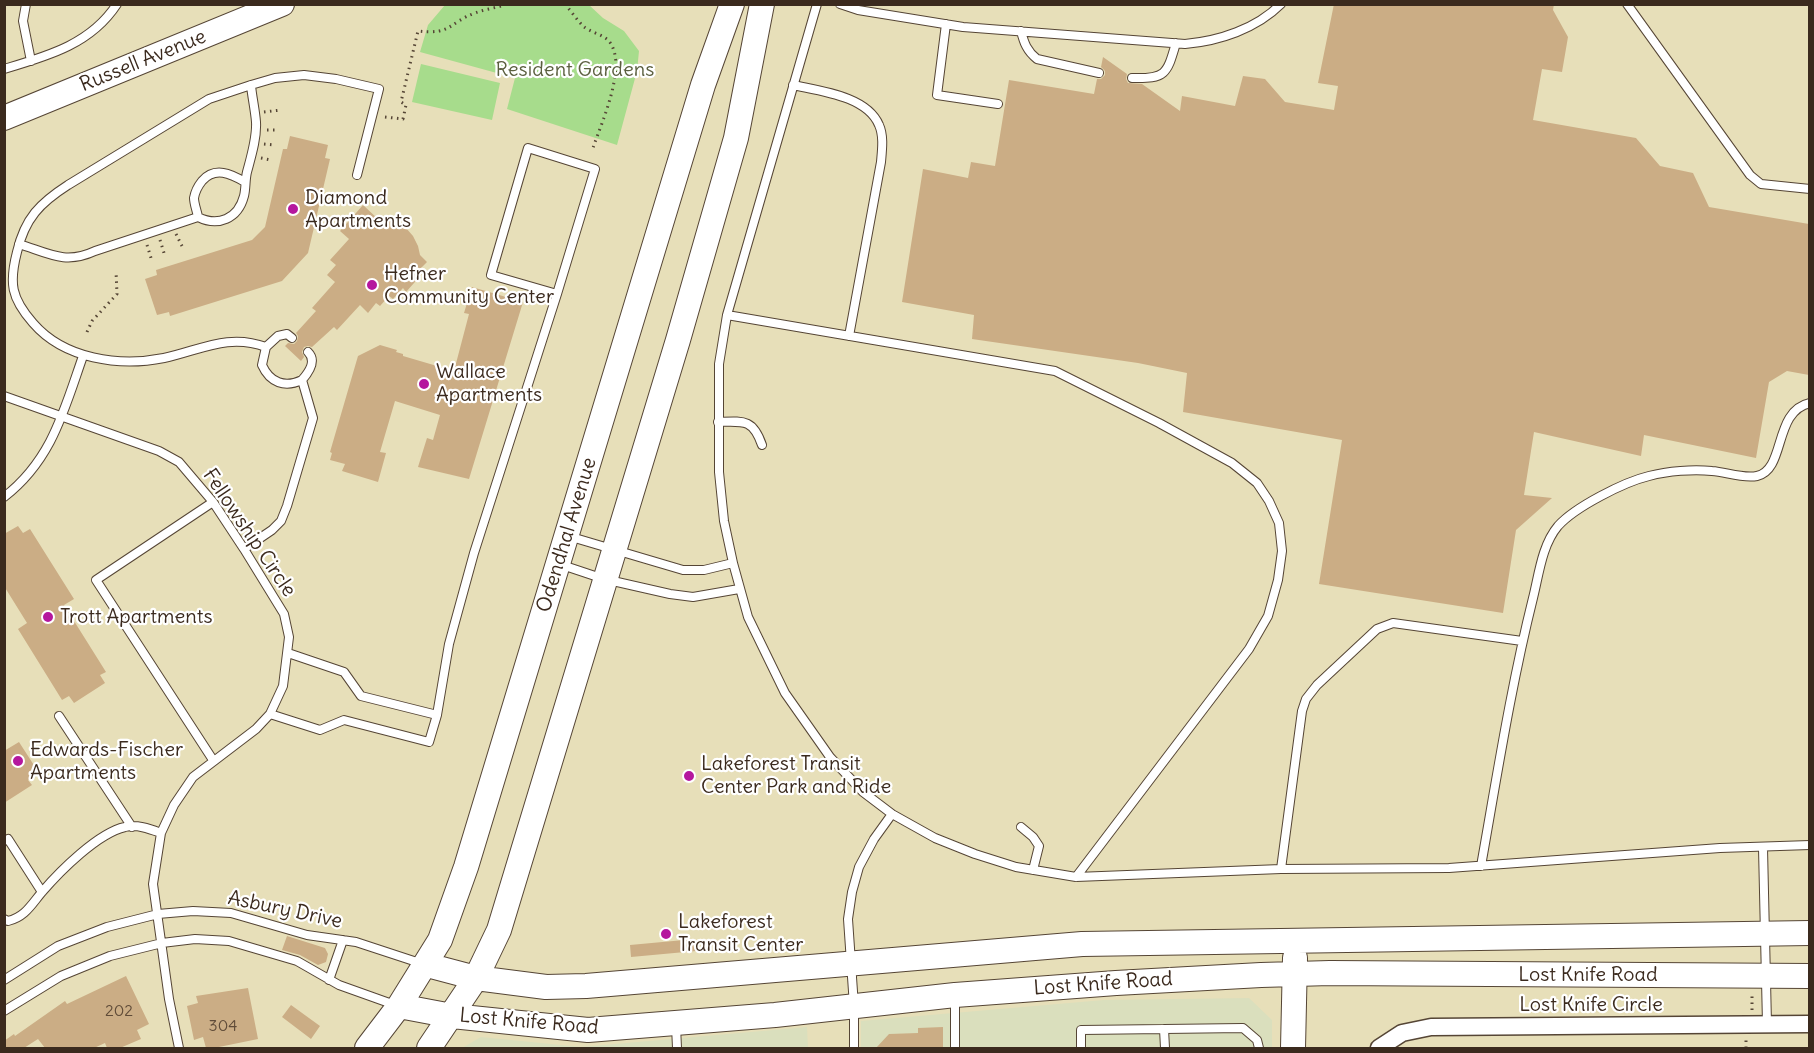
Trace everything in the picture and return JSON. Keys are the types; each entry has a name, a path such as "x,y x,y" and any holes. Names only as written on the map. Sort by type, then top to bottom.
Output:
{"street":[{"name":"Russell Avenue","path":"4,118 282,4"},
{"name":"Odendhal Avenue","path":"367,1048 427,965 440,940 466,867 703,85 732,4"},
{"path":"429,1048 476,978 499,930 678,340 736,138 762,4"},
{"name":"Lost Knife Road","path":"427,965 476,978 546,987 586,986 1082,945 1809,933"},
{"path":"1293,1048 1295,942"},
{"name":"Lost Knife Road","path":"399,1006 452,1016 588,1030 1116,982 1294,974 1759,983 1809,976"},
{"name":"Lost Knife Circle","path":"1379,1048 1402,1033 1431,1027 1809,1024"}],"lane":[{"path":"26,4 23,21 31,61"},
{"path":"4,69 79,42 97,29 117,4"},
{"path":"817,4 727,315 719,364 718,422 722,501 739,589 754,630 785,693 797,712 836,763 863,792 892,814 935,838 955,846 1016,867 1076,877 1281,869 1449,868 1720,848 1809,845"},
{"path":"840,4 858,10 946,24 1176,43 1209,42 1264,18 1281,4"},
{"path":"1627,4 1750,175 1761,184 1809,189"},
{"path":"946,24 937,94 998,104"},
{"path":"1021,31 1029,52 1037,59 1099,73"},
{"path":"1132,78 1157,77 1165,72 1170,64 1176,43"},
{"path":"266,347 251,341 236,340 162,358 126,362 83,356 57,345 23,312 15,296 11,276 19,244 28,221 46,200 209,99 275,78 304,75 336,79 379,90 357,175"},
{"path":"19,244 65,258 80,258 198,217 218,223 229,219 238,208 244,195 253,148 256,123 250,85"},
{"path":"793,85 848,98 867,110 879,124 882,146 880,162 849,336"},
{"path":"270,714 320,730 344,720 429,742 437,715 449,644 474,553 557,294 595,169 528,148 491,274 557,294"},
{"path":"198,217 194,199 198,186 207,176 220,172 245,182"},
{"path":"727,315 1055,371 1159,423 1232,463 1257,483 1279,523 1281,551 1278,580 1268,616 1249,649 1076,877"},
{"path":"292,338 287,334 278,336 266,347 262,365 271,379 284,385 302,380 308,374 313,362 308,352"},
{"path":"4,497 15,489 47,450 62,416 83,356"},
{"path":"244,549 281,521 287,506 313,418 302,380"},
{"name":"Fellowship Circle","path":"4,396 159,451 178,462 213,502 284,614 289,637 288,653 283,686 270,714 256,729 193,777 174,805 161,833 153,884 169,999 179,1048"},
{"path":"1481,866 1522,640 1546,544 1558,526 1577,509 1622,486 1649,476 1675,472 1711,471 1756,477 1764,474 1771,466 1788,418 1795,410 1809,403"},
{"path":"718,422 749,424 757,431 762,445"},
{"path":"213,502 96,579 213,760"},
{"path":"567,536 684,570 704,570 733,563"},
{"path":"557,563 604,579 654,591 693,597 739,589"},
{"path":"1281,869 1302,711 1306,699 1325,678 1377,629 1393,623 1522,640"},
{"path":"288,653 344,672 362,696 437,715"},
{"path":"59,716 132,827"},
{"path":"854,1048 854,1006 848,920 852,892 859,867 874,839 892,814"},
{"path":"4,919 8,921 17,919 26,913 42,892 104,836 126,826 145,827 161,833"},
{"path":"1021,827 1033,837 1039,846 1033,870"},
{"path":"4,841 8,839 42,892"},
{"path":"1763,848 1766,935 1759,983 1767,1024"},
{"name":"Asbury Drive","path":"4,980 58,946 106,927 158,914 193,911 231,913 307,935 356,942 427,965"},
{"path":"4,1011 61,976 110,956 162,943 195,939 229,941 297,961 329,980 399,1006"},
{"path":"329,980 343,940"},
{"path":"955,995 955,1048"},
{"path":"676,1023 677,1048"},
{"path":"1081,1048 1081,1030 1243,1028 1257,1040 1259,1048"},
{"path":"1164,1029 1164,1048"}],"path":[{"path":"385,117 403,119 406,105 401,102 418,31 436,33 450,29 476,13 507,4"},
{"path":"565,4 584,26 606,38 615,50 617,62 615,77 593,148"},
{"path":"176,234 182,246"},
{"path":"87,332 92,321 117,294 116,271"},
{"path":"1751,1016 1759,983"}],"shaded area":[{"path":"1249,998 1272,1020 1272,1048 861,1048 861,1021 1104,1000"},
{"path":"807,1027 808,1048 462,1048 481,1037 581,1047"}],"green space":[{"name":"Resident Gardens","path":"445,5 589,5 603,18 624,31 639,51 637,71 617,145 507,109 515,78 420,52 428,25"},
{"path":"421,64 500,83 492,120 412,102"}],"building":[{"path":"1334,4 1554,4 1553,10 1568,37 1562,72 1542,69 1533,120 1636,138 1660,166 1693,173 1709,207 1809,224 1809,375 1787,371 1769,382 1756,458 1644,435 1641,456 1534,432 1524,495 1552,498 1516,530 1503,613 1319,584 1342,440 1183,412 1187,373 1138,363 972,339 974,315 902,302 923,169 968,178 971,162 995,166 1009,80 1094,94 1097,79 1105,75 1101,67 1103,57 1127,74 1128,83 1142,84 1180,111 1182,96 1235,106 1243,76 1265,79 1285,102 1334,110 1338,86 1318,83"},
{"name":"Diamond Apartments","path":"290,136 328,145 325,158 330,159 308,253 282,281 170,316 169,312 157,315 145,279 157,275 156,270 252,240 265,227 283,149 287,149"},
{"name":"Hefner Community Center","path":"363,205 378,219 398,222 406,228 413,236 420,255 427,262 418,271 422,274 406,292 403,288 393,299 389,296 380,306 376,303 368,313 360,305 337,330 334,327 312,347 304,347 302,352 304,357 301,361 285,346 297,341 296,333 316,311 312,308 335,282 327,275 336,265 330,260 349,239 340,231"},
{"name":"Wallace Apartments","path":"472,287 523,302 469,479 418,467 427,438 433,440 440,415 395,401 380,452 386,453 378,482 342,471 345,464 330,460 332,453 330,452 358,356 380,345 397,350 396,352 403,356 454,371 469,314 464,313"},
{"name":"Trott Apartments","path":"18,526 23,533 30,529 74,599 64,605 106,672 100,675 105,683 74,703 69,696 62,700 18,629 27,623 4,586 4,534"},
{"name":"Edwards-Fischer Apartments","path":"19,742 39,773 28,780 32,785 4,803 4,751"},
{"path":"287,936 325,948 328,954 326,962 318,965 300,955 282,950"},
{"path":"695,939 696,951 631,957 630,945"},
{"path":"126,976 149,1024 137,1030 141,1039 120,1048 107,1048 105,1043 94,1048 45,1048 38,1039 24,1048 4,1048 4,1041 14,1034 15,1036 65,1001 67,1004"},
{"path":"248,988 258,1039 214,1048 206,1048 203,1037 194,1040 187,1006 198,1003 196,996"},
{"path":"291,1005 320,1026 311,1039 282,1017"},
{"path":"943,1027 943,1048 876,1048 889,1034 918,1033 918,1028"}],"place":[{"name":"Diamond Apartments","path":"293,209"},
{"name":"Hefner Community Center","path":"372,285"},
{"name":"Wallace Apartments","path":"424,384"},
{"name":"Trott Apartments","path":"48,617"},
{"name":"Edwards-Fischer Apartments","path":"18,761"},
{"name":"Lakeforest Transit Center Park and Ride","path":"689,776"},
{"name":"Lakeforest Transit Center","path":"666,934"}]}
